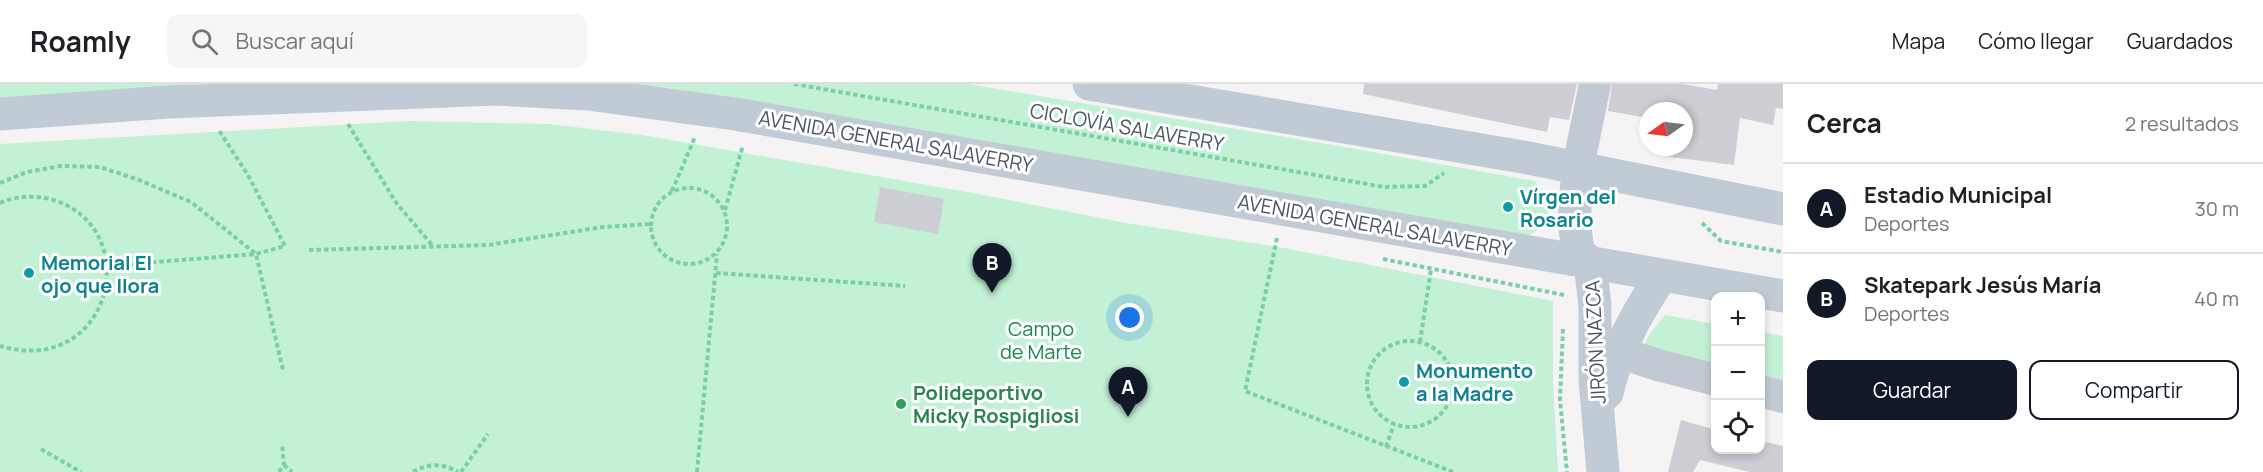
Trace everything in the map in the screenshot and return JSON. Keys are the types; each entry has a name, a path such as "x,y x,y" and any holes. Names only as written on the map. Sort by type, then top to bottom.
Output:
{"main road":[{"path":"1089,84 1578,167 1783,209"},
{"name":"AVENIDA GENERAL SALAVERRY","path":"0,114 169,102 496,90 588,94 735,114 1281,223 1590,263 1783,296"},
{"name":"JIRÓN NAZCA","path":"1578,167 1574,220 1578,251 1590,263 1595,305 1607,349 1600,427 1603,472"},
{"name":"JIRÓN NAZCA","path":"1607,349 1637,314 1662,274"}],"street":[{"name":"JIRÓN NAZCA","path":"1578,167 1595,84"},
{"path":"1607,349 1711,379"},
{"path":"1765,392 1783,396"}],"path":[{"name":"CICLOVÍA SALAVERRY","path":"794,84 1384,187 1425,186 1451,168"},
{"path":"343,115 397,204 434,246"},
{"path":"107,267 256,254 285,246 248,175 216,126"},
{"path":"671,191 696,188 708,192 725,210 728,222 724,244 706,261 694,265 681,264 668,259 658,249 652,237 650,224 653,211 671,191 696,135 685,133"},
{"path":"725,210 743,144 755,146"},
{"path":"0,183 27,172 60,166 100,167 140,180 191,202 256,254 283,370"},
{"path":"0,203 26,196 42,197 74,210 96,234 107,267 102,302 94,318 83,331 68,342 43,350 17,351 0,346"},
{"path":"1266,236 1281,223"},
{"path":"1281,223 1288,240"},
{"path":"1281,223 1245,391 1453,472"},
{"path":"309,250 488,245 603,227 650,224"},
{"path":"1720,241 1783,252"},
{"path":"698,472 717,253"},
{"path":"1376,258 1564,295 1564,307"},
{"path":"1420,342 1431,269"},
{"path":"716,273 905,286"},
{"path":"1563,318 1560,400 1567,472"},
{"path":"1401,341 1420,342 1434,348 1445,359 1451,373 1452,389 1448,404 1438,416 1425,424 1409,427 1394,424 1379,414 1369,398 1367,380 1372,362 1384,348 1401,341"},
{"path":"1386,447 1394,424"},
{"path":"413,472 436,464 448,466 460,472 488,434"},
{"path":"279,472 284,465 282,444"},
{"path":"41,449 81,472"},
{"path":"284,465 292,472"}],"green space":[{"path":"0,84 204,84 0,98"},
{"path":"630,84 968,84 1535,181 1547,200 1548,216 1538,229 1519,240 824,114"},
{"name":"Campo de Marte","path":"409,121 548,124 642,135 978,194 1126,223 1284,248 1553,301 1553,385 1558,472 0,472 0,144"},
{"path":"1665,315 1711,323 1711,370 1640,353 1651,332"},
{"path":"1765,333 1783,336 1783,386 1765,382"}],"building":[{"path":"1364,84 1577,84 1569,120 1550,117 1547,132 1363,94"},
{"path":"1612,84 1683,84 1717,90 1718,84 1783,84 1783,109 1776,108 1773,125 1740,118 1734,165 1670,157 1693,156 1693,102 1639,102 1639,116 1608,111"},
{"path":"880,187 944,199 938,234 874,222"},
{"path":"1681,420 1711,429 1711,454 1765,454 1765,442 1783,446 1783,472 1750,472 1700,460 1693,472 1668,472"}],"place":[{"name":"Vírgen del Rosario","path":"1508,207"},
{"name":"Memorial El ojo que llora","path":"29,273"},
{"name":"Skatepark Jesús María","path":"992,293"},
{"name":"Monumento a la Madre","path":"1404,382"},
{"name":"Polideportivo Micky Rospigliosi","path":"901,404"},
{"name":"Estadio Municipal","path":"1128,417"}]}
